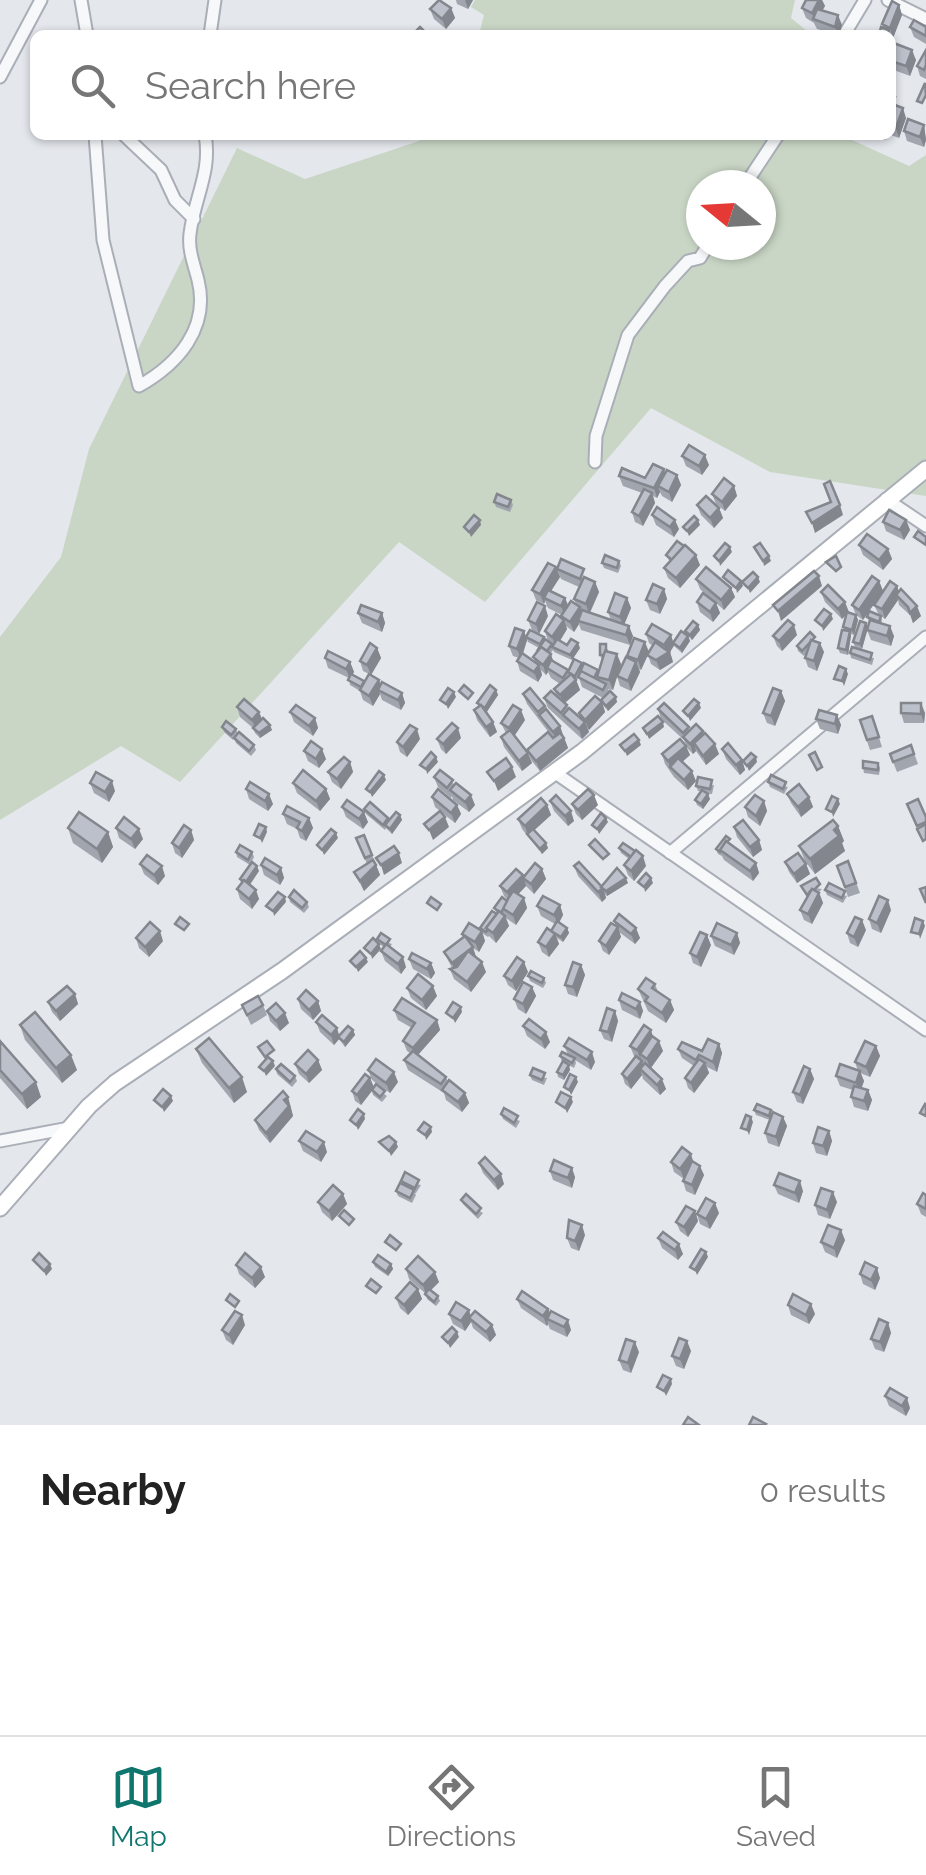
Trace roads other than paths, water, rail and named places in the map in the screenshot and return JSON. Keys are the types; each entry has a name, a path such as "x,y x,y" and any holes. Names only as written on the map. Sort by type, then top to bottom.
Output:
{"main road":[{"path":"0,1208 69,1128 115,1083 282,971 554,772 674,680 926,468"}],"street":[{"path":"32,30 41,0"},
{"path":"81,0 86,30"},
{"path":"211,30 215,0"},
{"path":"847,30 865,0"},
{"path":"888,0 926,18"},
{"path":"0,77 30,34"},
{"path":"95,140 103,240 139,386 161,374 186,350 195,330 202,301 190,255 209,156 206,140"},
{"path":"129,140 161,170 176,200 194,219"},
{"path":"756,170 775,140"},
{"path":"595,462 596,436 628,335 665,286 694,260"},
{"path":"886,500 926,526"},
{"path":"670,853 926,637"},
{"path":"554,772 926,1030"},
{"path":"0,1140 69,1128"}]}
